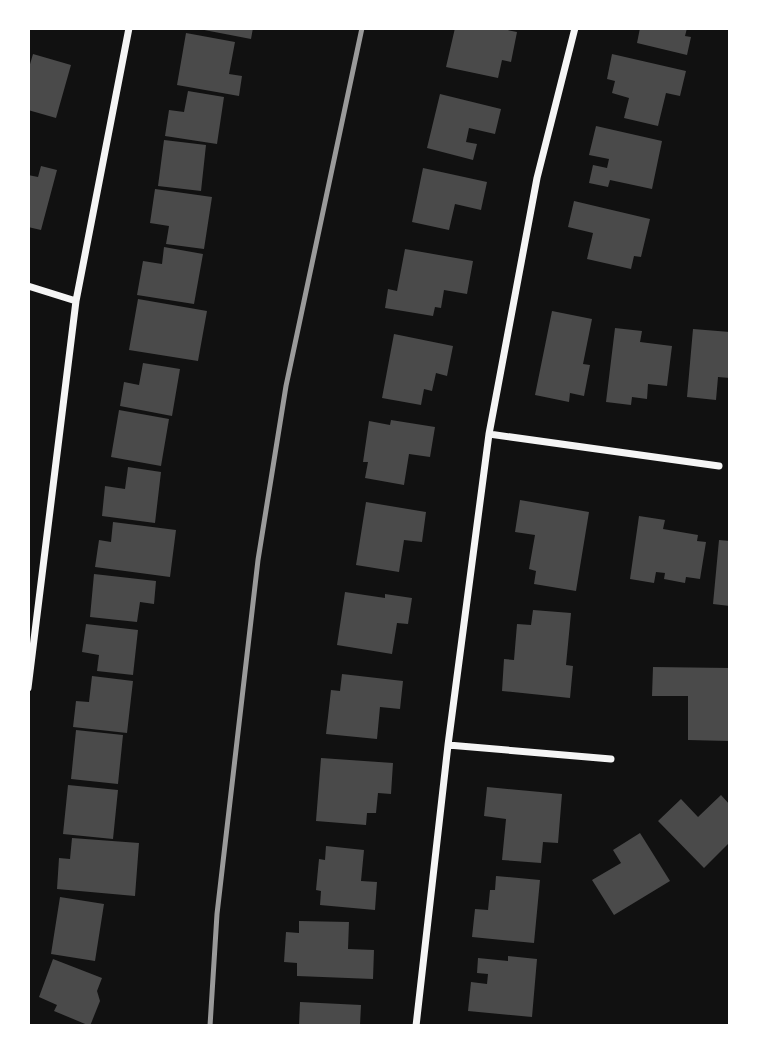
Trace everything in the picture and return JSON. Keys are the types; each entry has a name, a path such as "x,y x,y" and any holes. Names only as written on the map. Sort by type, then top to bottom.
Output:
{"street":[{"path":"28,688 31,624 76,301 129,28"},
{"path":"416,1026 448,746 489,434 537,178 575,28"},
{"path":"28,286 76,301"},
{"path":"489,434 719,466"},
{"path":"448,746 611,759"}],"building":[{"path":"194,28 253,28 251,39"},
{"path":"455,28 497,28 517,32 511,62 502,60 498,78 446,67"},
{"path":"640,28 687,28 685,36 691,37 687,55 637,43"},
{"path":"186,33 235,42 229,74 242,76 239,96 177,85"},
{"path":"33,54 71,65 56,118 28,110 28,71"},
{"path":"612,54 686,71 680,96 666,93 658,126 624,118 629,98 612,93 615,81 607,79"},
{"path":"188,91 224,97 217,144 165,136 169,110 184,112"},
{"path":"440,94 501,109 495,134 469,128 466,142 477,144 473,160 427,148"},
{"path":"596,126 662,141 652,189 610,180 608,187 589,183 593,165 607,168 609,159 589,155"},
{"path":"164,140 206,145 201,191 158,186"},
{"path":"41,166 57,170 41,230 28,227 28,175 38,177"},
{"path":"423,168 487,182 481,210 455,204 449,230 412,222"},
{"path":"155,189 212,197 204,249 166,244 169,226 150,223"},
{"path":"574,201 650,219 641,257 634,256 631,269 587,259 593,233 568,227"},
{"path":"164,247 203,254 194,304 137,295 143,261 162,264"},
{"path":"405,249 473,261 467,294 444,290 441,308 435,307 433,316 385,308 388,289 397,291"},
{"path":"138,299 207,311 198,361 129,350"},
{"path":"552,311 592,319 583,364 590,365 584,396 570,393 569,402 535,395"},
{"path":"615,328 642,331 640,342 672,346 667,386 648,384 647,399 632,397 631,405 606,402"},
{"path":"693,329 730,332 730,378 718,377 716,400 687,397"},
{"path":"394,334 453,346 447,376 436,373 432,391 424,389 421,405 382,398"},
{"path":"143,363 180,369 172,416 120,406 124,382 139,385"},
{"path":"119,410 169,419 161,466 111,457"},
{"path":"391,420 435,427 430,457 409,454 404,485 365,478 368,462 363,462 369,421 390,425"},
{"path":"128,467 161,472 155,523 102,516 105,486 125,489"},
{"path":"520,500 589,512 576,591 534,584 536,571 529,569 535,535 515,532"},
{"path":"366,502 426,512 422,542 404,540 399,572 356,565"},
{"path":"639,516 665,520 663,529 698,535 697,541 706,542 700,579 686,577 685,583 664,579 665,573 656,572 654,583 630,579"},
{"path":"113,522 176,530 170,577 95,567 99,540 111,542"},
{"path":"719,540 730,541 730,606 713,604"},
{"path":"94,574 156,581 154,604 140,602 137,622 90,617"},
{"path":"345,592 385,598 385,594 412,598 408,624 397,623 392,654 337,645"},
{"path":"533,610 571,613 566,665 573,666 570,698 502,691 504,659 514,660 517,624 531,625"},
{"path":"86,624 138,630 133,675 97,671 99,655 82,652"},
{"path":"653,667 730,668 729,741 688,740 688,696 652,696"},
{"path":"342,674 403,681 400,709 380,707 377,739 326,734 331,690 340,691"},
{"path":"92,676 133,681 127,733 73,727 76,701 89,702"},
{"path":"76,730 123,735 118,784 71,779"},
{"path":"321,758 393,763 391,794 378,793 376,813 367,813 366,825 316,821"},
{"path":"68,785 118,790 113,839 63,834"},
{"path":"487,787 562,794 558,843 543,842 541,863 502,860 506,819 484,816"},
{"path":"721,795 730,805 730,842 704,868 658,821 681,799 698,817"},
{"path":"640,833 670,881 614,915 592,880 621,863 613,850"},
{"path":"72,838 139,843 135,896 57,889 59,858 70,859"},
{"path":"326,846 364,850 361,881 377,882 375,910 320,905 321,891 316,890 319,859 325,860"},
{"path":"496,876 540,880 534,943 472,937 475,909 488,910 490,890 495,890"},
{"path":"60,897 104,904 95,961 51,954"},
{"path":"299,921 349,922 348,949 374,950 373,979 297,976 297,963 284,962 286,932 299,933"},
{"path":"508,956 537,959 532,1017 468,1011 471,982 487,984 488,974 477,973 478,958 508,961"},
{"path":"53,959 102,978 97,991 100,1001 90,1026 54,1011 57,1005 39,997"},
{"path":"300,1002 361,1005 360,1025 299,1026"}],"railway":[{"path":"210,1026 217,914 258,560 286,386 362,28"}]}
